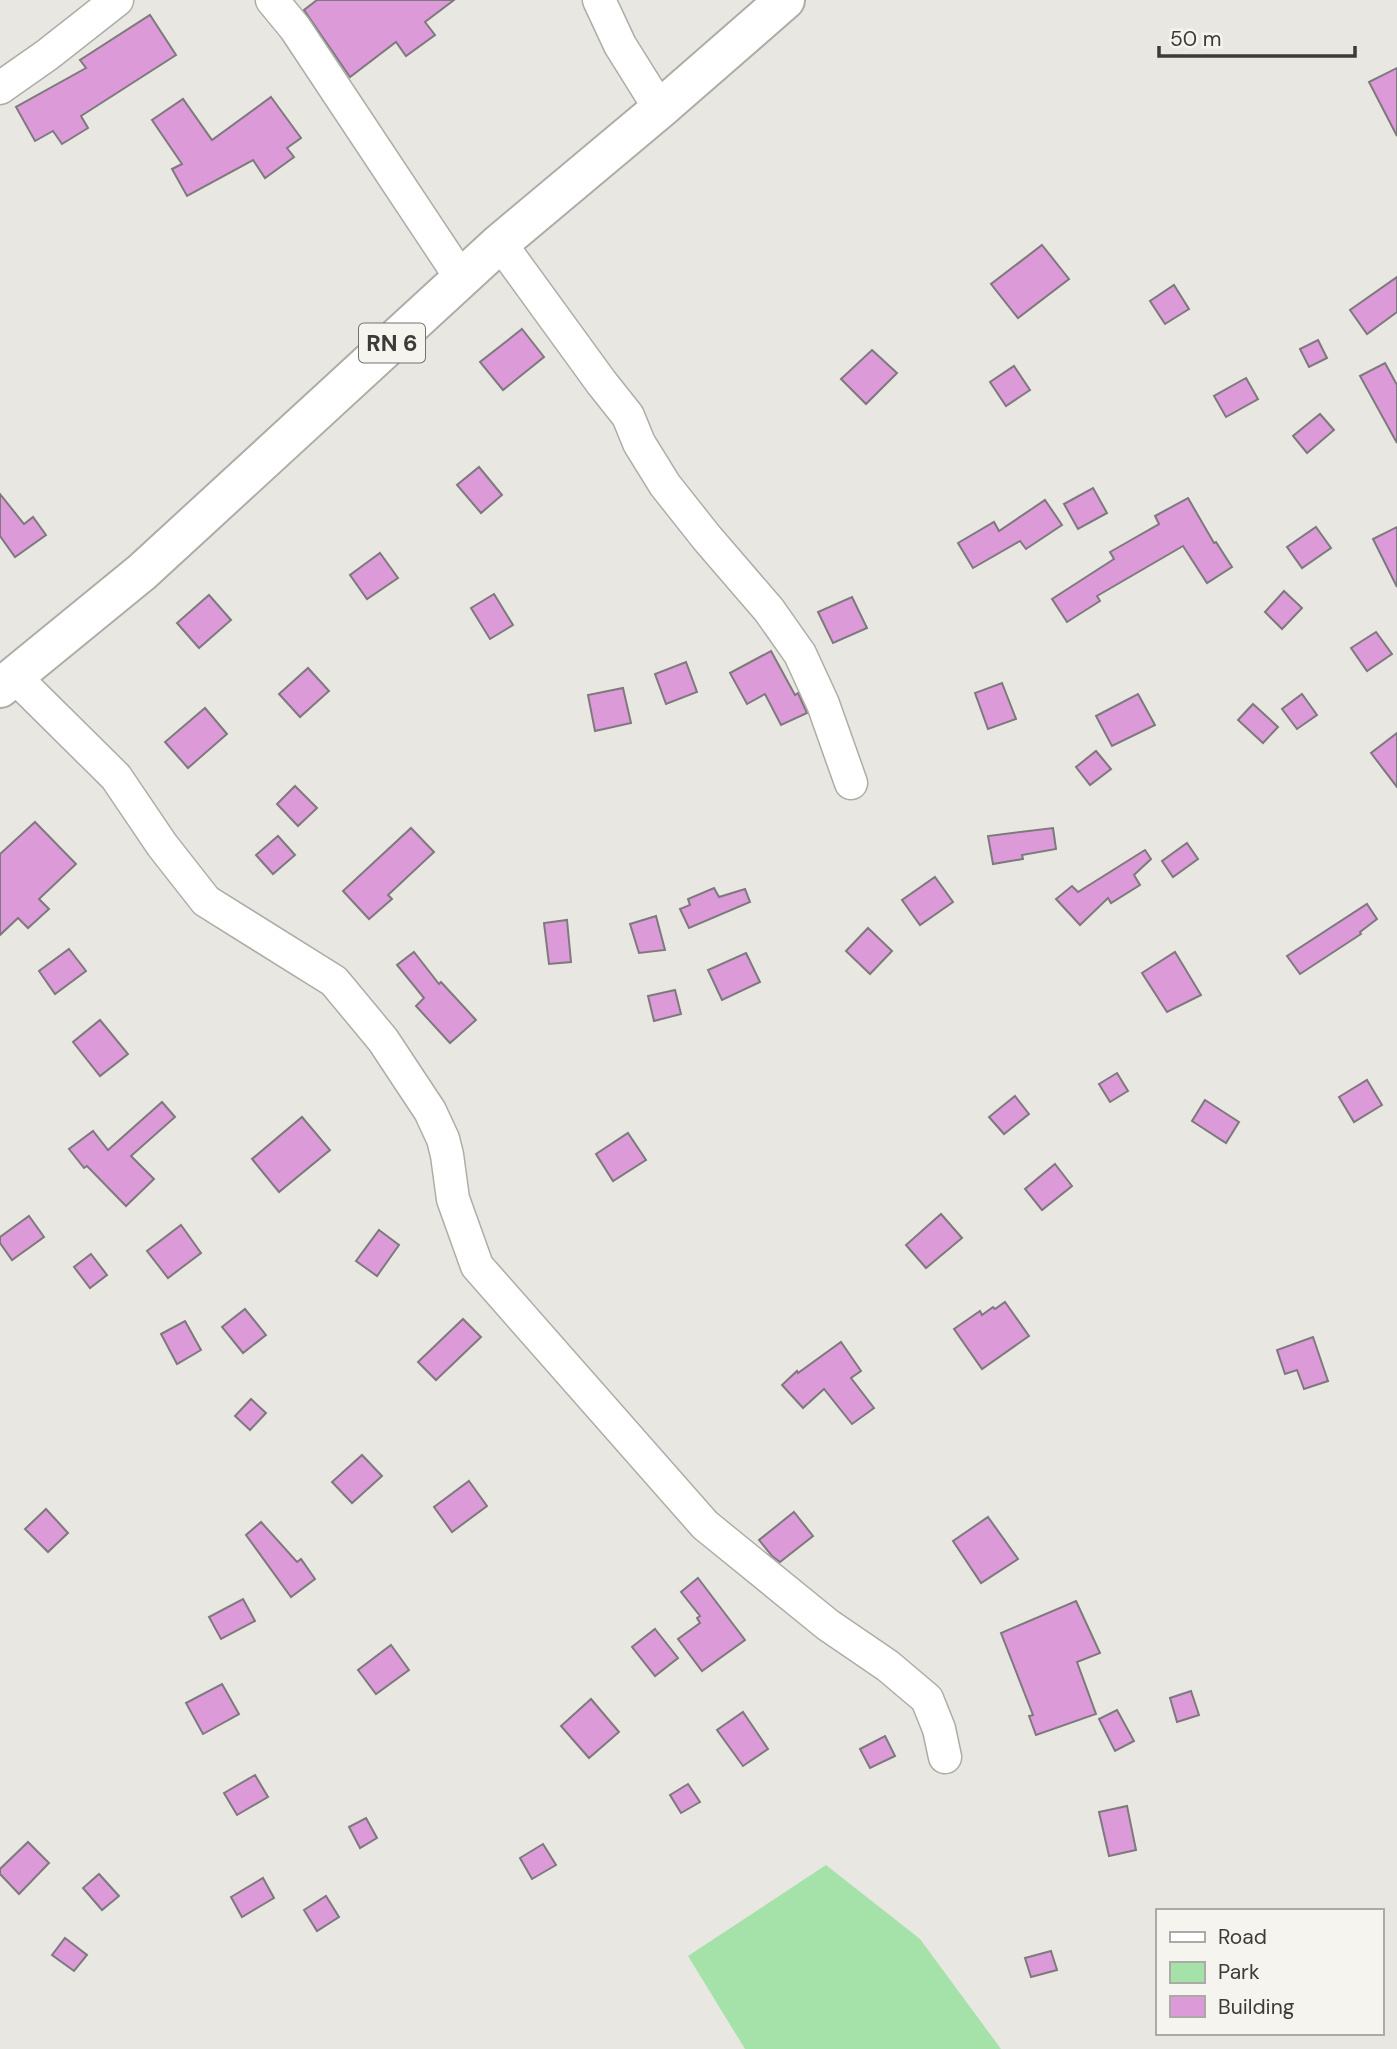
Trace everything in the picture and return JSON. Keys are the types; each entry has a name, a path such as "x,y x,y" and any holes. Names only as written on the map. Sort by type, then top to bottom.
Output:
{"main road":[{"name":"RN 6","path":"7,682 142,572 500,243 785,0"}],"street":[{"path":"0,88 117,0"},
{"path":"272,0 303,39 461,278"},
{"path":"598,0 620,45 660,109"},
{"path":"500,243 628,416 639,443 665,485 769,610 800,653 823,704 851,783"},
{"path":"7,682 116,777 162,845 206,901 334,981 383,1040 430,1111 443,1139 453,1199 477,1266 705,1525 828,1625 888,1666 927,1699 939,1730 945,1757"}],"green space":[{"path":"826,1865 920,1939 1001,2049 745,2049 688,1956"}],"building":[{"path":"317,0 454,0 425,22 435,35 406,56 396,42 350,77 304,10"},
{"path":"150,15 176,55 81,116 88,128 62,144 53,131 35,141 16,107 86,68 80,60"},
{"path":"1397,68 1397,136 1369,82"},
{"path":"271,97 301,138 287,148 294,157 265,178 253,160 187,196 172,169 182,164 152,120 183,99 212,140"},
{"path":"1042,245 1069,279 1018,318 991,284"},
{"path":"1397,277 1397,312 1367,334 1350,310"},
{"path":"1174,285 1189,309 1165,324 1150,301"},
{"path":"522,329 544,357 503,390 480,362"},
{"path":"1318,340 1327,358 1309,367 1300,349"},
{"path":"872,350 897,373 866,404 841,379"},
{"path":"1385,363 1397,385 1397,443 1360,376"},
{"path":"1014,366 1030,390 1006,406 990,382"},
{"path":"1246,378 1258,399 1226,417 1214,396"},
{"path":"1320,414 1334,430 1307,453 1293,436"},
{"path":"479,467 502,495 481,513 457,485"},
{"path":"1093,488 1107,513 1078,529 1064,504"},
{"path":"0,494 24,524 33,517 46,535 15,557 0,536"},
{"path":"1188,498 1214,543 1216,542 1232,567 1207,583 1183,546 1097,596 1100,601 1067,622 1052,599 1114,559 1110,552 1159,524 1155,516"},
{"path":"1045,500 1062,525 1026,549 1020,541 973,568 958,543 994,522 999,531"},
{"path":"1316,527 1331,548 1302,568 1287,547"},
{"path":"1397,527 1397,587 1373,539"},
{"path":"380,553 398,578 367,599 350,575"},
{"path":"1284,591 1302,608 1282,629 1265,612"},
{"path":"494,594 513,625 490,639 471,608"},
{"path":"209,595 231,620 199,648 177,623"},
{"path":"852,597 867,628 833,643 818,612"},
{"path":"1376,632 1392,654 1367,671 1351,648"},
{"path":"771,651 795,695 798,693 807,713 781,725 765,694 747,704 730,673"},
{"path":"686,662 697,692 666,704 655,674"},
{"path":"308,668 329,691 300,717 279,694"},
{"path":"1002,683 1016,719 988,729 975,693"},
{"path":"623,688 631,723 595,731 588,695"},
{"path":"1138,694 1155,725 1112,746 1096,716"},
{"path":"1302,694 1317,715 1297,729 1282,709"},
{"path":"1253,704 1278,727 1263,743 1238,720"},
{"path":"205,708 227,734 188,768 165,742"},
{"path":"1397,733 1397,787 1371,753"},
{"path":"1096,751 1111,769 1090,785 1076,767"},
{"path":"295,786 317,808 298,826 277,804"},
{"path":"35,822 76,864 39,899 49,909 28,928 18,918 0,935 0,854"},
{"path":"411,828 434,852 388,895 392,899 369,919 343,891"},
{"path":"1053,828 1056,849 993,864 988,836"},
{"path":"278,836 295,855 273,874 256,855"},
{"path":"1187,843 1198,859 1173,877 1162,861"},
{"path":"1145,850 1151,859 1134,875 1140,885 1111,903 1108,898 1080,925 1056,899 1072,886 1078,892"},
{"path":"935,877 953,902 920,925 902,900"},
{"path":"714,888 719,897 745,889 750,902 689,928 680,909 690,905 688,899"},
{"path":"1367,904 1377,919 1360,932 1361,934 1300,974 1287,956"},
{"path":"656,916 665,950 639,953 630,924"},
{"path":"567,920 571,962 549,964 544,923"},
{"path":"868,928 892,951 870,974 846,951"},
{"path":"69,949 86,971 55,994 39,971"},
{"path":"414,952 439,984 441,982 476,1020 450,1043 416,1006 424,998 397,965"},
{"path":"1175,952 1201,995 1167,1012 1142,973"},
{"path":"746,953 760,982 722,1000 708,970"},
{"path":"675,990 681,1014 654,1021 648,996"},
{"path":"100,1020 128,1054 100,1076 73,1042"},
{"path":"1117,1073 1128,1091 1110,1102 1099,1084"},
{"path":"1367,1080 1382,1105 1354,1122 1339,1097"},
{"path":"1015,1096 1029,1114 1004,1134 989,1117"},
{"path":"1205,1100 1239,1122 1226,1143 1192,1121"},
{"path":"162,1102 175,1117 131,1156 154,1179 126,1206 87,1166 84,1168 69,1149 93,1131 108,1150"},
{"path":"302,1117 330,1150 279,1192 252,1159"},
{"path":"628,1133 646,1160 613,1181 596,1154"},
{"path":"1055,1164 1072,1186 1042,1210 1025,1189"},
{"path":"941,1214 962,1238 926,1268 906,1245"},
{"path":"29,1216 44,1237 12,1260 0,1243 0,1237"},
{"path":"181,1225 201,1253 168,1278 147,1251"},
{"path":"379,1230 399,1245 377,1276 356,1261"},
{"path":"91,1254 107,1275 90,1288 74,1267"},
{"path":"1005,1302 1029,1336 982,1369 954,1329 980,1311 982,1315"},
{"path":"245,1309 266,1335 243,1353 222,1327"},
{"path":"463,1319 481,1337 436,1380 418,1362"},
{"path":"185,1321 201,1350 177,1364 161,1334"},
{"path":"1313,1337 1328,1381 1304,1389 1297,1370 1285,1374 1277,1350"},
{"path":"841,1342 861,1371 851,1378 874,1408 852,1424 824,1389 803,1408 782,1385 797,1371 798,1373"},
{"path":"251,1399 266,1413 250,1430 235,1416"},
{"path":"362,1455 382,1476 352,1503 332,1482"},
{"path":"469,1481 487,1506 452,1532 434,1507"},
{"path":"46,1509 68,1533 48,1552 25,1529"},
{"path":"794,1512 813,1536 780,1562 759,1540"},
{"path":"988,1517 1018,1559 981,1583 953,1541"},
{"path":"261,1522 297,1562 301,1559 315,1579 291,1597 246,1535"},
{"path":"698,1578 745,1640 702,1671 678,1639 700,1623 697,1618 700,1616 681,1592"},
{"path":"243,1599 255,1621 221,1639 209,1617"},
{"path":"1076,1601 1100,1653 1077,1662 1096,1714 1036,1735 1029,1716 1033,1715 1001,1633"},
{"path":"655,1629 678,1658 655,1676 632,1647"},
{"path":"391,1645 409,1670 376,1694 358,1670"},
{"path":"222,1684 239,1714 203,1734 186,1703"},
{"path":"1191,1691 1199,1715 1177,1722 1170,1698"},
{"path":"591,1699 619,1732 589,1758 561,1726"},
{"path":"1117,1710 1134,1741 1115,1751 1099,1719"},
{"path":"743,1712 768,1749 743,1766 717,1730"},
{"path":"885,1736 895,1756 870,1768 860,1749"},
{"path":"255,1775 268,1797 237,1815 224,1793"},
{"path":"688,1784 700,1802 681,1813 670,1795"},
{"path":"1127,1806 1136,1850 1109,1856 1099,1812"},
{"path":"366,1818 377,1838 360,1848 349,1827"},
{"path":"28,1842 49,1863 19,1894 0,1874 0,1869"},
{"path":"543,1844 556,1865 532,1879 520,1858"},
{"path":"99,1874 119,1896 102,1910 83,1888"},
{"path":"263,1878 274,1898 242,1917 231,1897"},
{"path":"326,1896 339,1917 317,1931 304,1910"},
{"path":"65,1938 87,1955 74,1971 52,1955"},
{"path":"1051,1951 1057,1970 1031,1977 1025,1958"}]}
